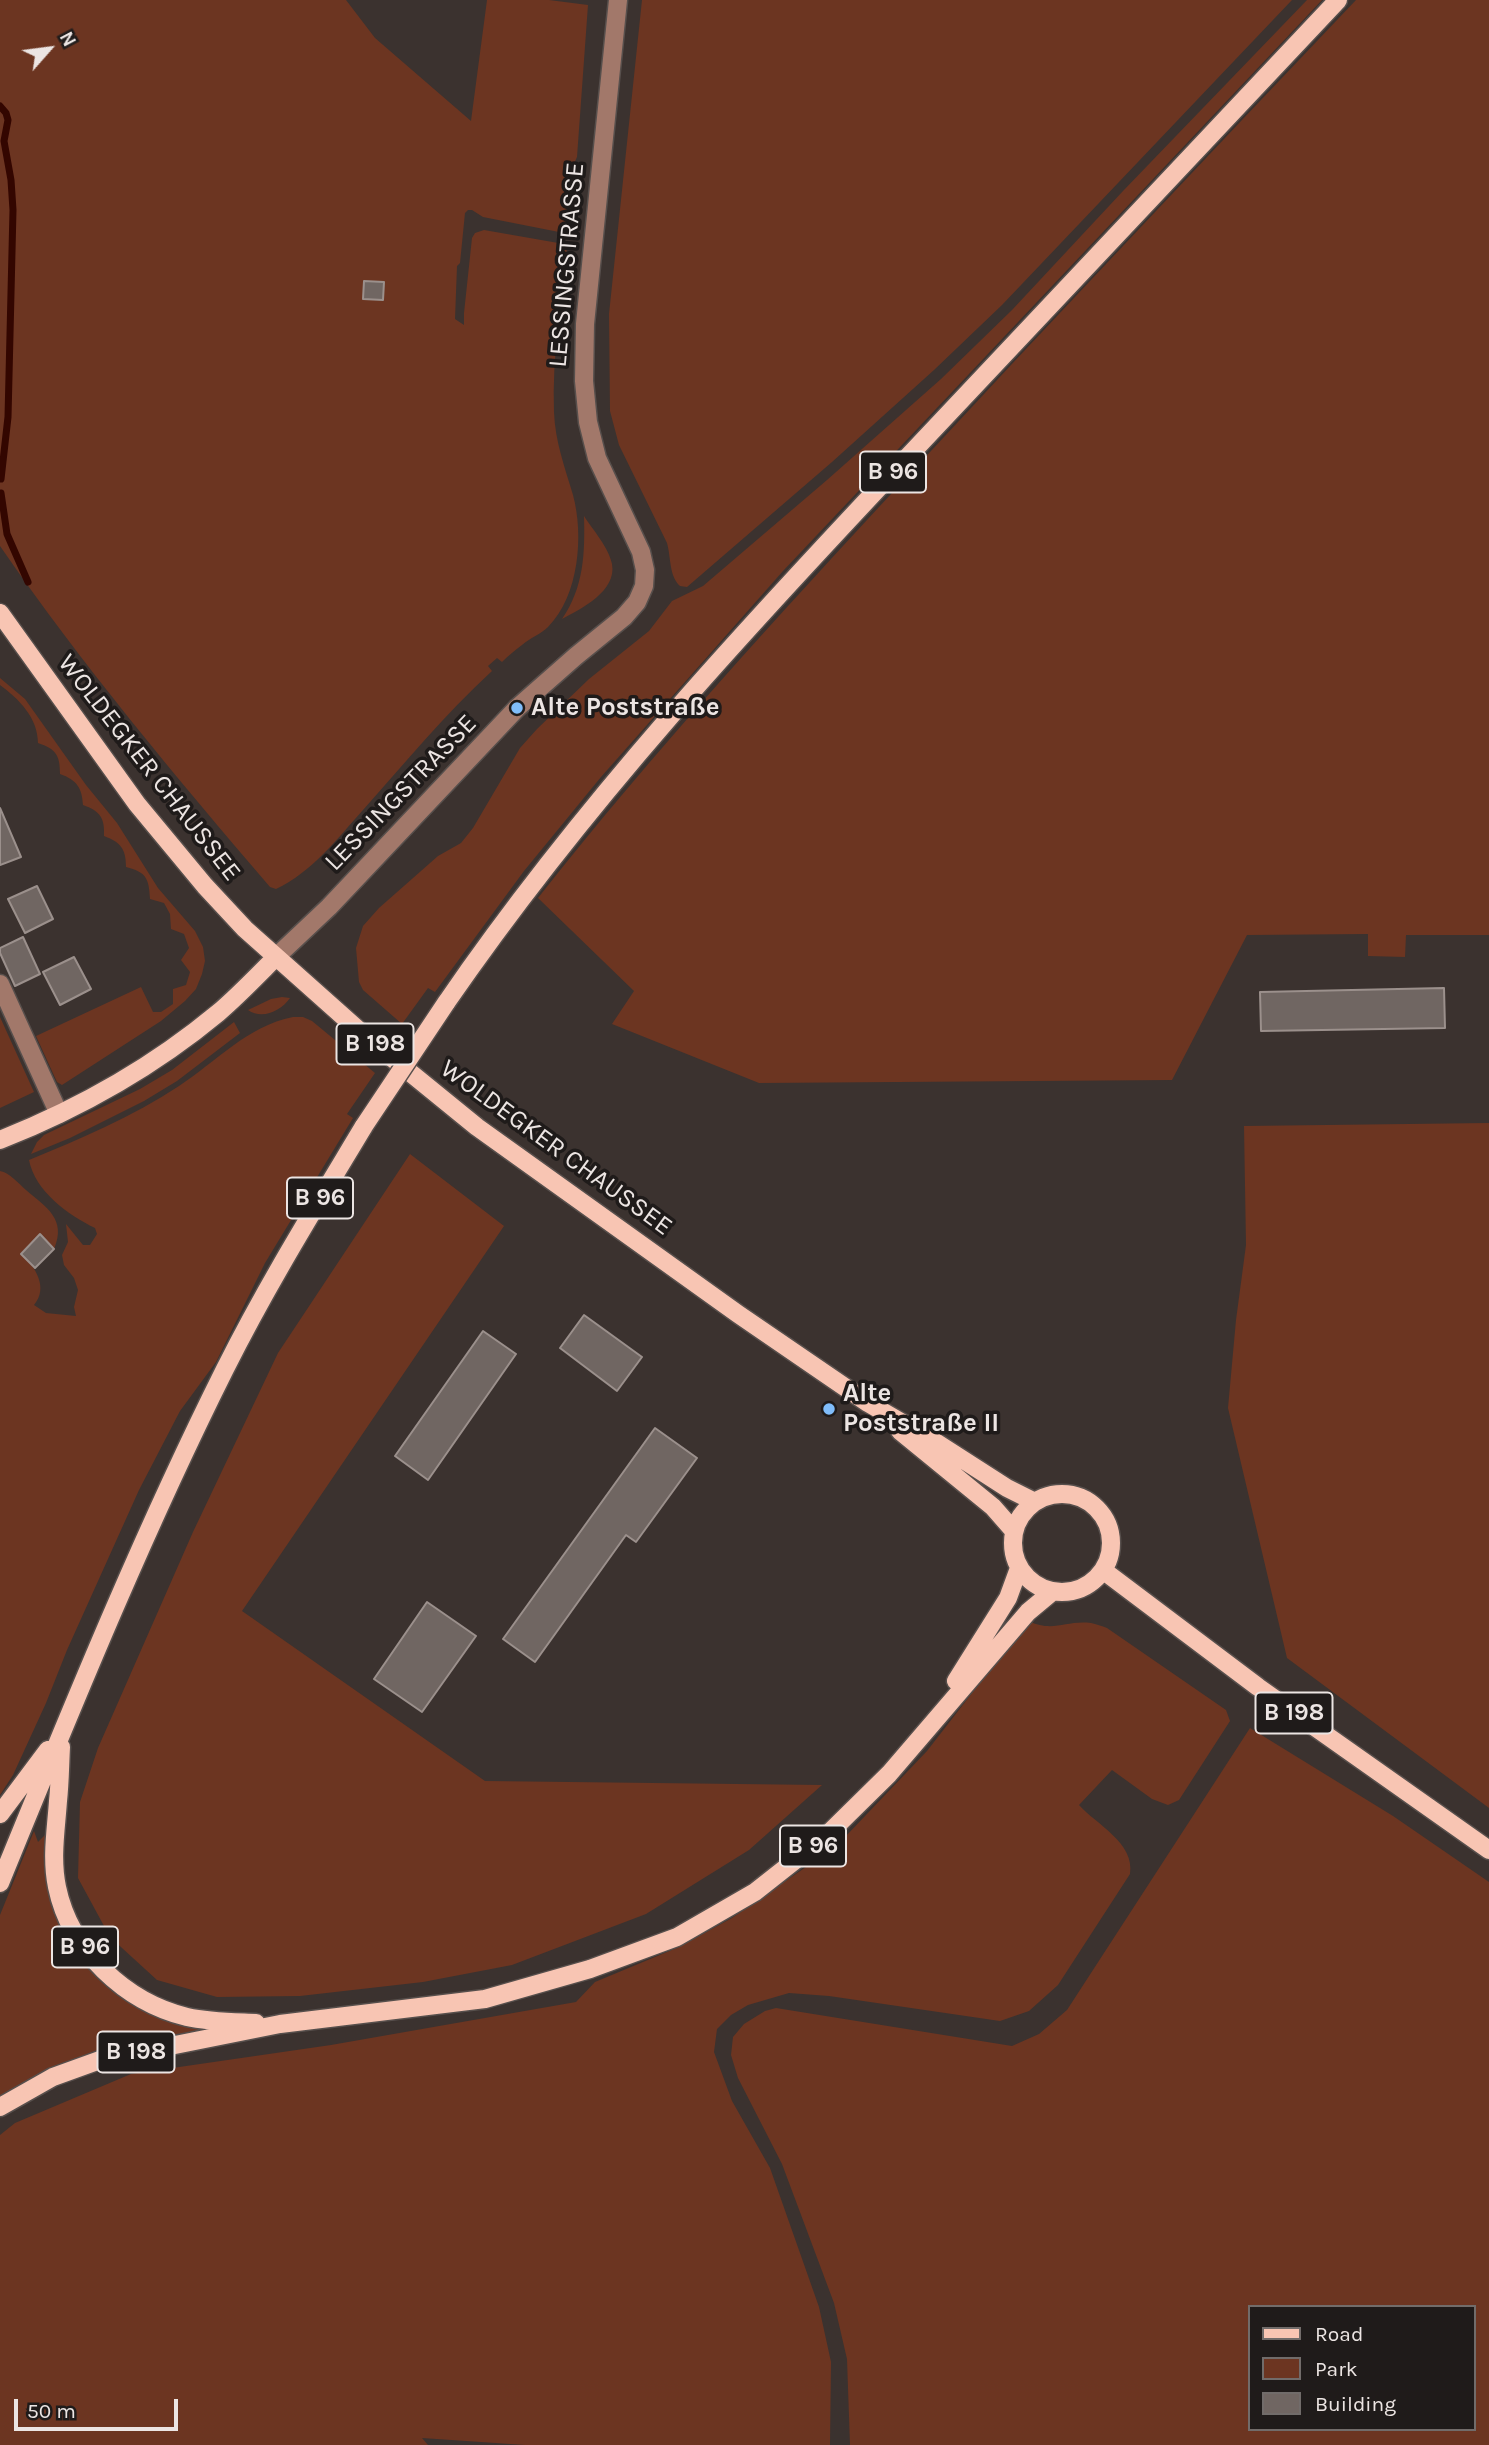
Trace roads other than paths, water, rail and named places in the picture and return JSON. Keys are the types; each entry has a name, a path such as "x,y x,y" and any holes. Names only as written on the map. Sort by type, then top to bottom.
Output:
{"main road":[{"name":"B 96","path":"0,1883 139,1548 226,1367 277,1271 364,1126 446,1003 533,882 610,786 774,599 1338,0"},
{"name":"WOLDEGKER CHAUSSEE","path":"0,613 152,822 235,919 363,1035 477,1127 738,1314 868,1403 1007,1488 1035,1502"},
{"path":"0,1140 60,1114 112,1086 190,1036 276,957"},
{"name":"WOLDEGKER CHAUSSEE","path":"868,1403 993,1507 1014,1531"},
{"path":"1060,1494 1076,1496 1092,1503 1102,1514 1110,1528 1110,1558 1104,1571 1091,1584 1077,1591 1052,1592 1027,1579 1019,1569 1012,1544 1014,1531 1025,1510 1035,1502 1060,1494"},
{"name":"B 96","path":"61,1733 55,1863 57,1887 67,1916 80,1941 98,1965 153,2006 188,2017 280,2024 485,1999 590,1969 677,1937 755,1892 826,1836 889,1774 927,1728 1008,1598 1019,1569"},
{"name":"B 198","path":"1104,1571 1258,1688 1489,1850"},
{"path":"927,1728 1028,1612 1052,1592"},
{"name":"B 96","path":"0,1814 61,1733"},
{"name":"B 198","path":"0,2107 53,2077 100,2060 280,2024"}],"street":[{"name":"LESSINGSTRASSE","path":"276,957 329,907 517,708 638,603 645,570 641,552 597,458 588,422 584,381 585,324 618,0"},
{"path":"0,984 60,1114"}],"waterway":[{"path":"0,106 8,120 4,141 13,210 8,417 1,479"},
{"path":"1,493 7,534 28,582"}],"place":[{"name":"Alte Poststraße","path":"517,708"},
{"name":"Alte Poststraße II","path":"829,1409"}]}
